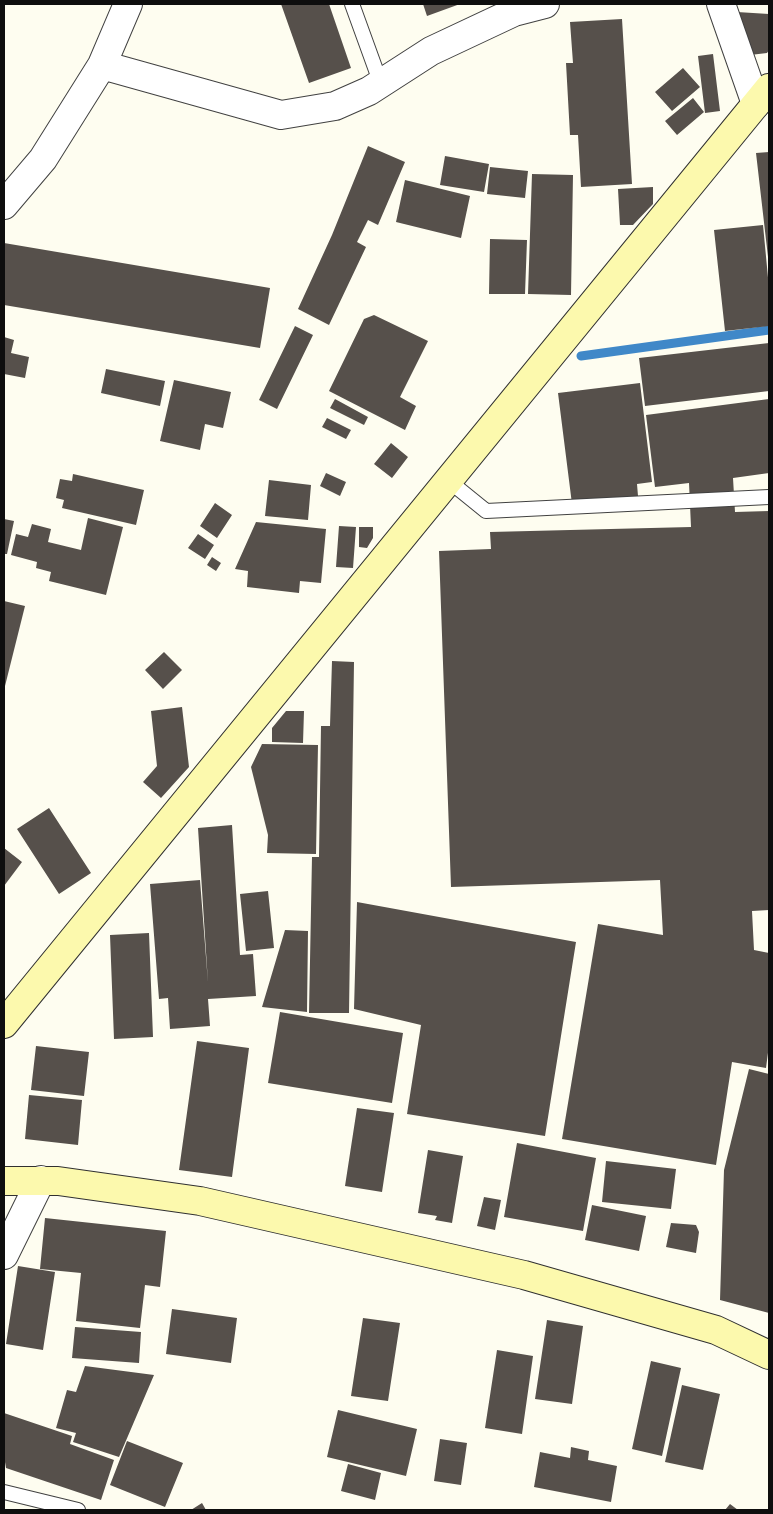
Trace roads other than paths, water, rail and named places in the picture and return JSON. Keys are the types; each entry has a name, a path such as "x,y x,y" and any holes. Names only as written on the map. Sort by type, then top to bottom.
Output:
{"street":[{"path":"4,205 42,159 102,65 128,4"},
{"path":"102,65 281,115 335,106 369,91 493,12 514,12 545,4"},
{"path":"4,1024 763,96 722,4"},
{"path":"4,1181 41,1180 200,1201 524,1275 716,1330 769,1355"},
{"path":"4,1255 41,1180"}],"lane":[{"path":"352,4 381,84"},
{"path":"449,481 486,511 769,497"},
{"path":"4,1492 78,1510"}],"waterway":[{"path":"581,356 769,330"}]}
